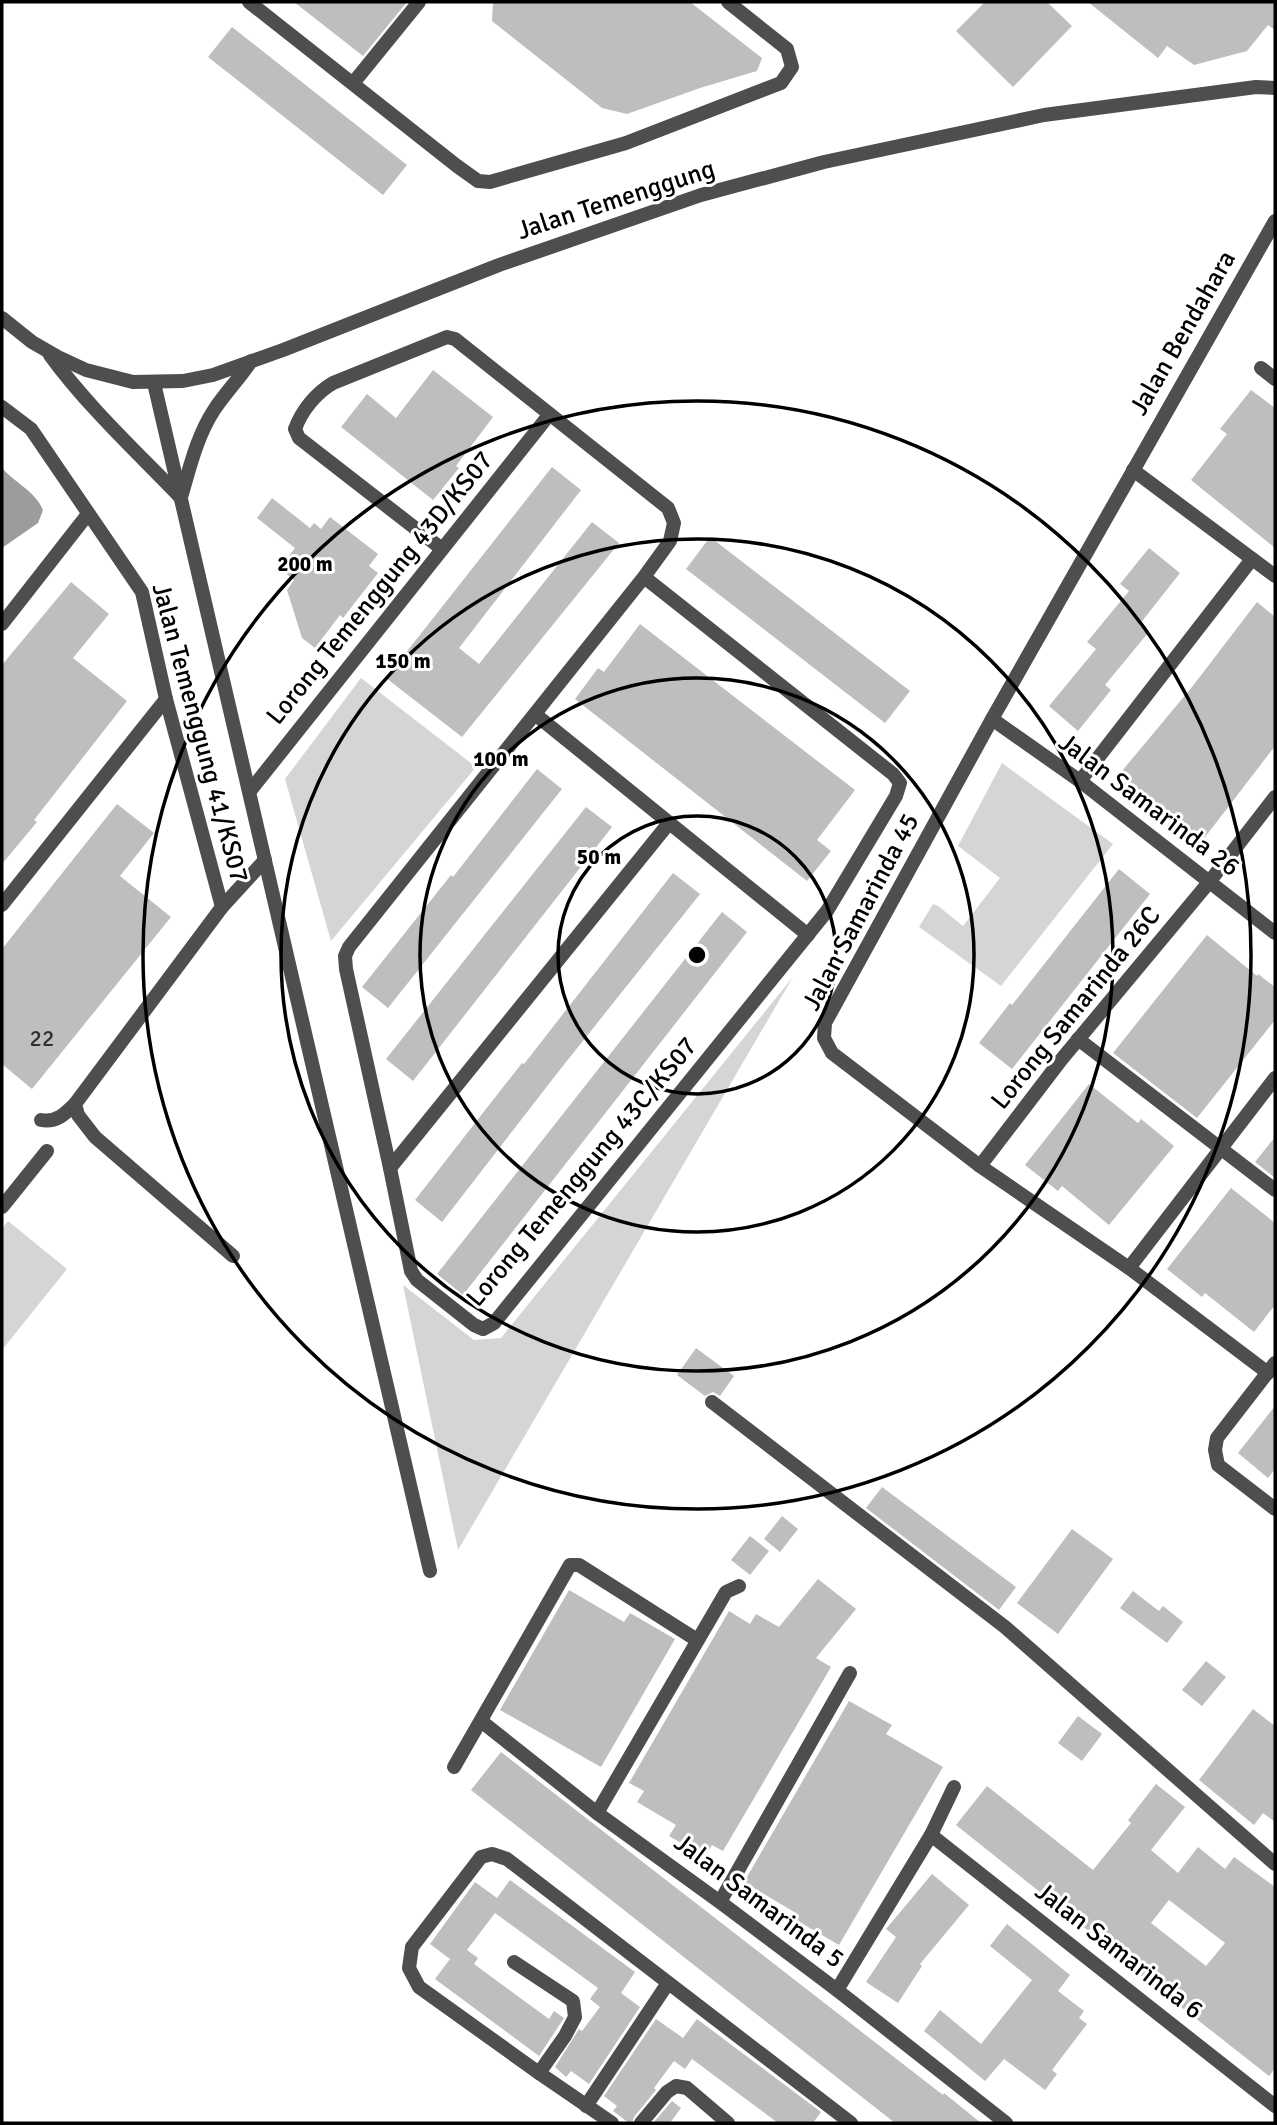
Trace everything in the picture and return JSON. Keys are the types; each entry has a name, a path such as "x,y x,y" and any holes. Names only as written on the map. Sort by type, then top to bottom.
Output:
{"street":[{"path":"249,2 478,181 490,182 626,143 781,83 792,67 787,48 728,2"},
{"path":"354,82 419,2"},
{"name":"Jalan Temenggung","path":"2,318 47,351 86,370 133,382 183,381 251,361 499,265 701,195 824,162 1044,115 1275,86"},
{"path":"1256,87 1275,94"},
{"name":"Jalan Bendahara","path":"1133,470 1275,221"},
{"name":"Lorong Temenggung 43C/KS07","path":"442,549 299,438 295,429 299,417 321,390 447,337 455,340 667,509 674,523 670,541 644,577 349,947 345,956 411,1271 417,1280 474,1325 483,1329 494,1323 808,935 833,901 896,796 900,783 893,774 644,577"},
{"path":"47,351 82,396 181,498"},
{"path":"181,498 205,425 251,361"},
{"path":"1261,368 1275,379"},
{"path":"154,383 430,1570"},
{"name":"Jalan Temenggung 41/KS07","path":"2,407 31,429 142,592 166,699 222,907"},
{"name":"Lorong Temenggung 43D/KS07","path":"250,791 549,415"},
{"path":"1133,470 1275,576"},
{"name":"Jalan Samarinda 45","path":"1133,470 825,1023 824,1038 832,1053 980,1166 1271,1368"},
{"path":"2,624 89,514"},
{"path":"1080,781 1252,559"},
{"path":"2,905 166,699"},
{"path":"536,715 808,935"},
{"name":"Jalan Samarinda 26","path":"992,719 1080,781 1275,933"},
{"name":"Lorong Samarinda 26C","path":"980,1166 1078,1039 1210,881 1275,797"},
{"path":"390,1168 669,823"},
{"path":"41,1120 49,1122 62,1117 75,1104 222,907 265,860"},
{"path":"1078,1039 1275,1190"},
{"path":"1129,1268 1275,1078"},
{"path":"75,1104 78,1115 95,1137 233,1256"},
{"path":"2,1207 47,1151"},
{"path":"1271,1368 1217,1438 1216,1450 1217,1465 1275,1509"},
{"path":"712,1402 1005,1627 1275,1864"},
{"path":"454,1767 570,1565 579,1565 697,1640"},
{"path":"597,1813 726,1592 738,1586"},
{"path":"720,1902 850,1673"},
{"name":"Jalan Samarinda 5","path":"481,1720 597,1813 837,1990 1006,2123"},
{"path":"837,1990 931,1835 954,1787"},
{"name":"Jalan Samarinda 6","path":"931,1835 1275,2106"},
{"path":"612,2123 419,1987 409,1968 412,1947 481,1857 492,1854 507,1859 850,2123"},
{"path":"514,1962 573,2000 575,2017 539,2073"},
{"path":"586,2106 668,1983"},
{"path":"641,2123 667,2092 676,2086 687,2088 727,2123"}],"shaded area":[{"path":"2,468 30,492 43,510 38,523 2,548"},
{"path":"361,678 476,767 331,941 285,779"},
{"path":"1002,763 1113,844 1001,986 919,927 933,904 963,926 1000,878 958,846"},
{"path":"793,977 458,1550 403,1285 474,1340 501,1338"},
{"path":"8,1221 67,1269 2,1350 2,1229"}],"building":[{"path":"294,2 407,2 363,56"},
{"path":"493,2 690,2 762,58 757,71 627,114 602,108 492,21"},
{"path":"985,2 1047,2 1072,26 1013,87 956,31"},
{"path":"1088,2 1275,2 1275,30 1268,25 1247,51 1194,65 1167,46 1158,58"},
{"path":"232,27 407,165 383,195 208,57"},
{"path":"433,370 493,417 456,466 459,468 433,500 341,427 367,394 396,418"},
{"path":"1251,390 1275,408 1275,548 1191,480 1227,434 1220,429"},
{"path":"552,467 581,490 459,648 479,664 592,522 619,543 462,737 386,678"},
{"path":"272,498 310,528 314,523 321,529 330,517 378,554 369,566 378,573 343,618 340,615 315,648 302,638 287,590 294,580 279,568 295,548 257,518"},
{"path":"710,537 910,691 885,723 686,569"},
{"path":"1149,548 1180,573 1139,625 1148,633 1105,685 1111,690 1078,731 1049,706 1096,649 1087,642 1129,591 1120,584"},
{"path":"71,582 109,614 73,658 127,701 34,820 37,822 2,864 2,665"},
{"path":"1257,602 1275,617 1275,746 1199,845 1117,777 1192,687"},
{"path":"640,624 855,790 817,840 831,851 807,881 575,699 598,668 604,672"},
{"path":"537,769 562,789 388,1008 362,987 451,875 453,877"},
{"path":"117,804 154,833 120,876 171,917 32,1089 2,1064 2,949"},
{"path":"586,807 612,827 413,1081 386,1059"},
{"path":"1119,869 1150,894 1012,1069 979,1043"},
{"path":"673,873 700,894 442,1222 415,1200"},
{"path":"722,912 747,932 463,1295 437,1274"},
{"path":"1207,935 1257,976 1258,974 1275,987 1275,1020 1197,1118 1113,1053"},
{"path":"1089,1084 1138,1123 1141,1119 1174,1146 1109,1225 1062,1186 1058,1191 1025,1165"},
{"path":"1275,1137 1275,1178 1255,1162"},
{"path":"1231,1188 1275,1223 1275,1305 1254,1332 1205,1293 1202,1297 1167,1269"},
{"path":"696,1348 734,1376 720,1396 713,1392 705,1396 677,1375"},
{"path":"1275,1406 1275,1469 1268,1478 1238,1453"},
{"path":"882,1487 1016,1587 999,1610 866,1508"},
{"path":"782,1516 798,1529 780,1552 764,1539"},
{"path":"1072,1529 1113,1559 1058,1634 1017,1603"},
{"path":"750,1536 769,1551 750,1575 731,1560"},
{"path":"818,1579 856,1609 816,1658 831,1667 723,1851 712,1845 705,1857 669,1836 676,1825 637,1802 644,1791 629,1783 729,1611 750,1624 756,1614 779,1627"},
{"path":"569,1590 624,1622 630,1613 675,1639 601,1767 500,1710"},
{"path":"1133,1591 1159,1611 1163,1606 1183,1622 1167,1643 1120,1608"},
{"path":"1206,1661 1226,1677 1202,1706 1182,1690"},
{"path":"849,1701 892,1725 886,1734 943,1767 839,1945 796,1920 799,1915 744,1882"},
{"path":"1253,1709 1275,1726 1275,1822 1263,1813 1254,1825 1199,1780"},
{"path":"1078,1716 1102,1734 1082,1761 1058,1743"},
{"path":"501,1752 981,2123 895,2123 471,1790"},
{"path":"1156,1784 1185,1807 1151,1850 1178,1873 1198,1847 1225,1869 1234,1857 1275,1887 1275,2068 1269,2076 956,1825 987,1786 1093,1870 1131,1823 1128,1820","holes":["1169,1900 1225,1943 1206,1966 1151,1923"]},
{"path":"932,1874 969,1905 920,1964 922,1966 898,2003 866,1982 896,1937 886,1929"},
{"path":"510,1880 635,1972 621,1993 640,2007 589,2084 571,2071 566,2077 555,2067 579,2029 582,2031 600,2007 590,1999 598,1988 495,1913 467,1950 478,1958 474,1964 549,2019 554,2011 564,2018 539,2056 435,1979 450,1959 430,1944 475,1882 497,1898"},
{"path":"1007,1924 1070,1975 1058,1991 1084,2011 1079,2018 1087,2024 1052,2070 1057,2074 1045,2090 1004,2059 985,2081 924,2031 940,2010 981,2044 1032,1980 990,1946"},
{"path":"656,2019 683,2038 697,2019 821,2112 813,2123 778,2123 692,2059 685,2069 674,2061 654,2088 656,2090 632,2123 629,2123 613,2111 617,2106 604,2096"},
{"path":"672,2101 681,2108 670,2123 653,2123"}]}
